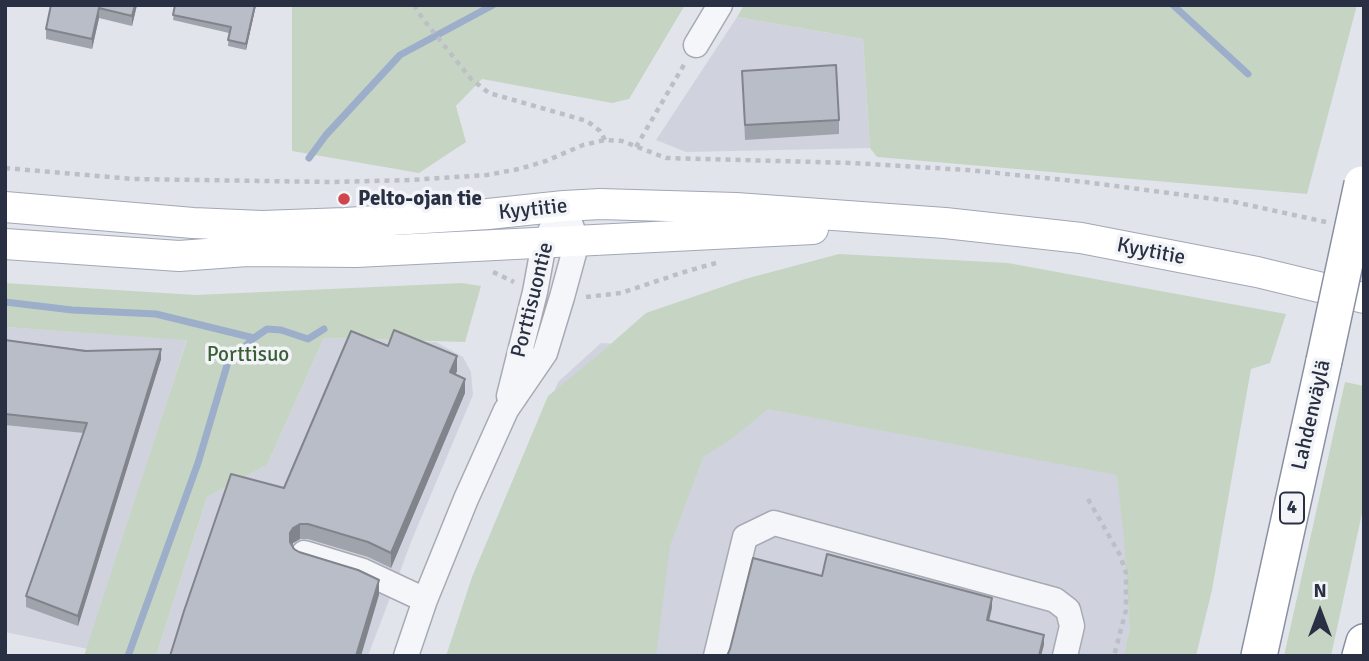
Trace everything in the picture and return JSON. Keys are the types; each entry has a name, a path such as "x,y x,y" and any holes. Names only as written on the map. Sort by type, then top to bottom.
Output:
{"highway":[{"name":"Lahdenväylä","path":"1259,656 1363,179"},
{"path":"1360,656 1364,642"}],"main road":[{"name":"Kyytitie","path":"5,206 193,223 262,226 488,214 564,205 736,208 936,223 1081,239 1257,272 1364,298"},
{"name":"Kyytitie","path":"5,244 179,256 247,251 356,252 936,223"}],"street":[{"path":"696,45 720,5"},
{"name":"Porttisuontie","path":"406,656 425,600 466,499 506,410 545,353 576,242 564,205"},
{"name":"Porttisuontie","path":"506,410 544,243 564,205"},
{"path":"716,656 745,537 774,523 1055,600 1068,610 1072,626 1065,656"},
{"path":"304,553 363,571 425,600"}],"path":[{"path":"414,5 471,79 489,93 587,121 600,131 605,139"},
{"path":"636,147 696,45"},
{"path":"5,168 133,179 330,182 410,180 487,175 519,169 605,139 622,141 666,158 866,164 967,170 1085,182 1230,201 1327,223"},
{"path":"598,297 621,293 684,272"},
{"path":"1088,499 1120,555 1126,573 1126,610 1114,656"}],"shaded area":[{"path":"737,17 863,39 870,148 686,152 656,140"},
{"path":"5,327 187,339 88,649 5,632"},
{"path":"324,338 436,342 463,357 471,372 473,395 413,537 368,656 156,656 207,497 267,465"},
{"path":"601,343 1175,382 1131,656 637,656 506,511 558,382"}],"green space":[{"path":"292,5 685,5 629,99 612,103 482,79 456,106 466,142 419,173 292,151"},
{"path":"744,5 1357,5 1307,194 877,157 870,148 863,39 737,17"},
{"path":"839,254 1008,263 1286,314 1270,363 1251,369 1212,590 1196,656 1124,656 1130,629 1117,475 768,409 734,437 703,457 670,546 656,656 446,656 472,577 548,396 646,313 745,279"},
{"name":"Porttisuo","path":"5,283 196,295 462,283 481,286 465,342 324,338 267,465 207,497 156,656 84,656 187,340 5,327"},
{"path":"1345,382 1364,386 1364,504 1331,656 1284,656"}],"building":[{"path":"51,5 135,5 132,16 99,8 92,39 46,29"},
{"path":"175,5 255,5 246,44 228,40 231,27 173,15"},
{"path":"836,65 839,120 745,125 742,71"},
{"path":"394,330 457,356 450,372 465,379 391,553 368,542 308,524 300,524 290,533 290,542 299,552 358,570 379,580 356,656 170,656 231,474 284,488 351,331 388,346"},
{"path":"5,340 85,351 161,349 78,616 26,596 87,423 5,414"},
{"path":"827,554 992,598 987,620 1044,635 1039,656 727,656 753,558 822,576"}],"waterway":[{"path":"309,158 326,135 400,55 493,5"},
{"path":"1173,5 1248,74"},
{"path":"5,302 72,310 156,314 254,338"},
{"path":"128,656 198,463 228,362 267,329 281,330 308,339 324,329"}],"place":[{"name":"Pelto-ojan tie","path":"344,199"}]}
